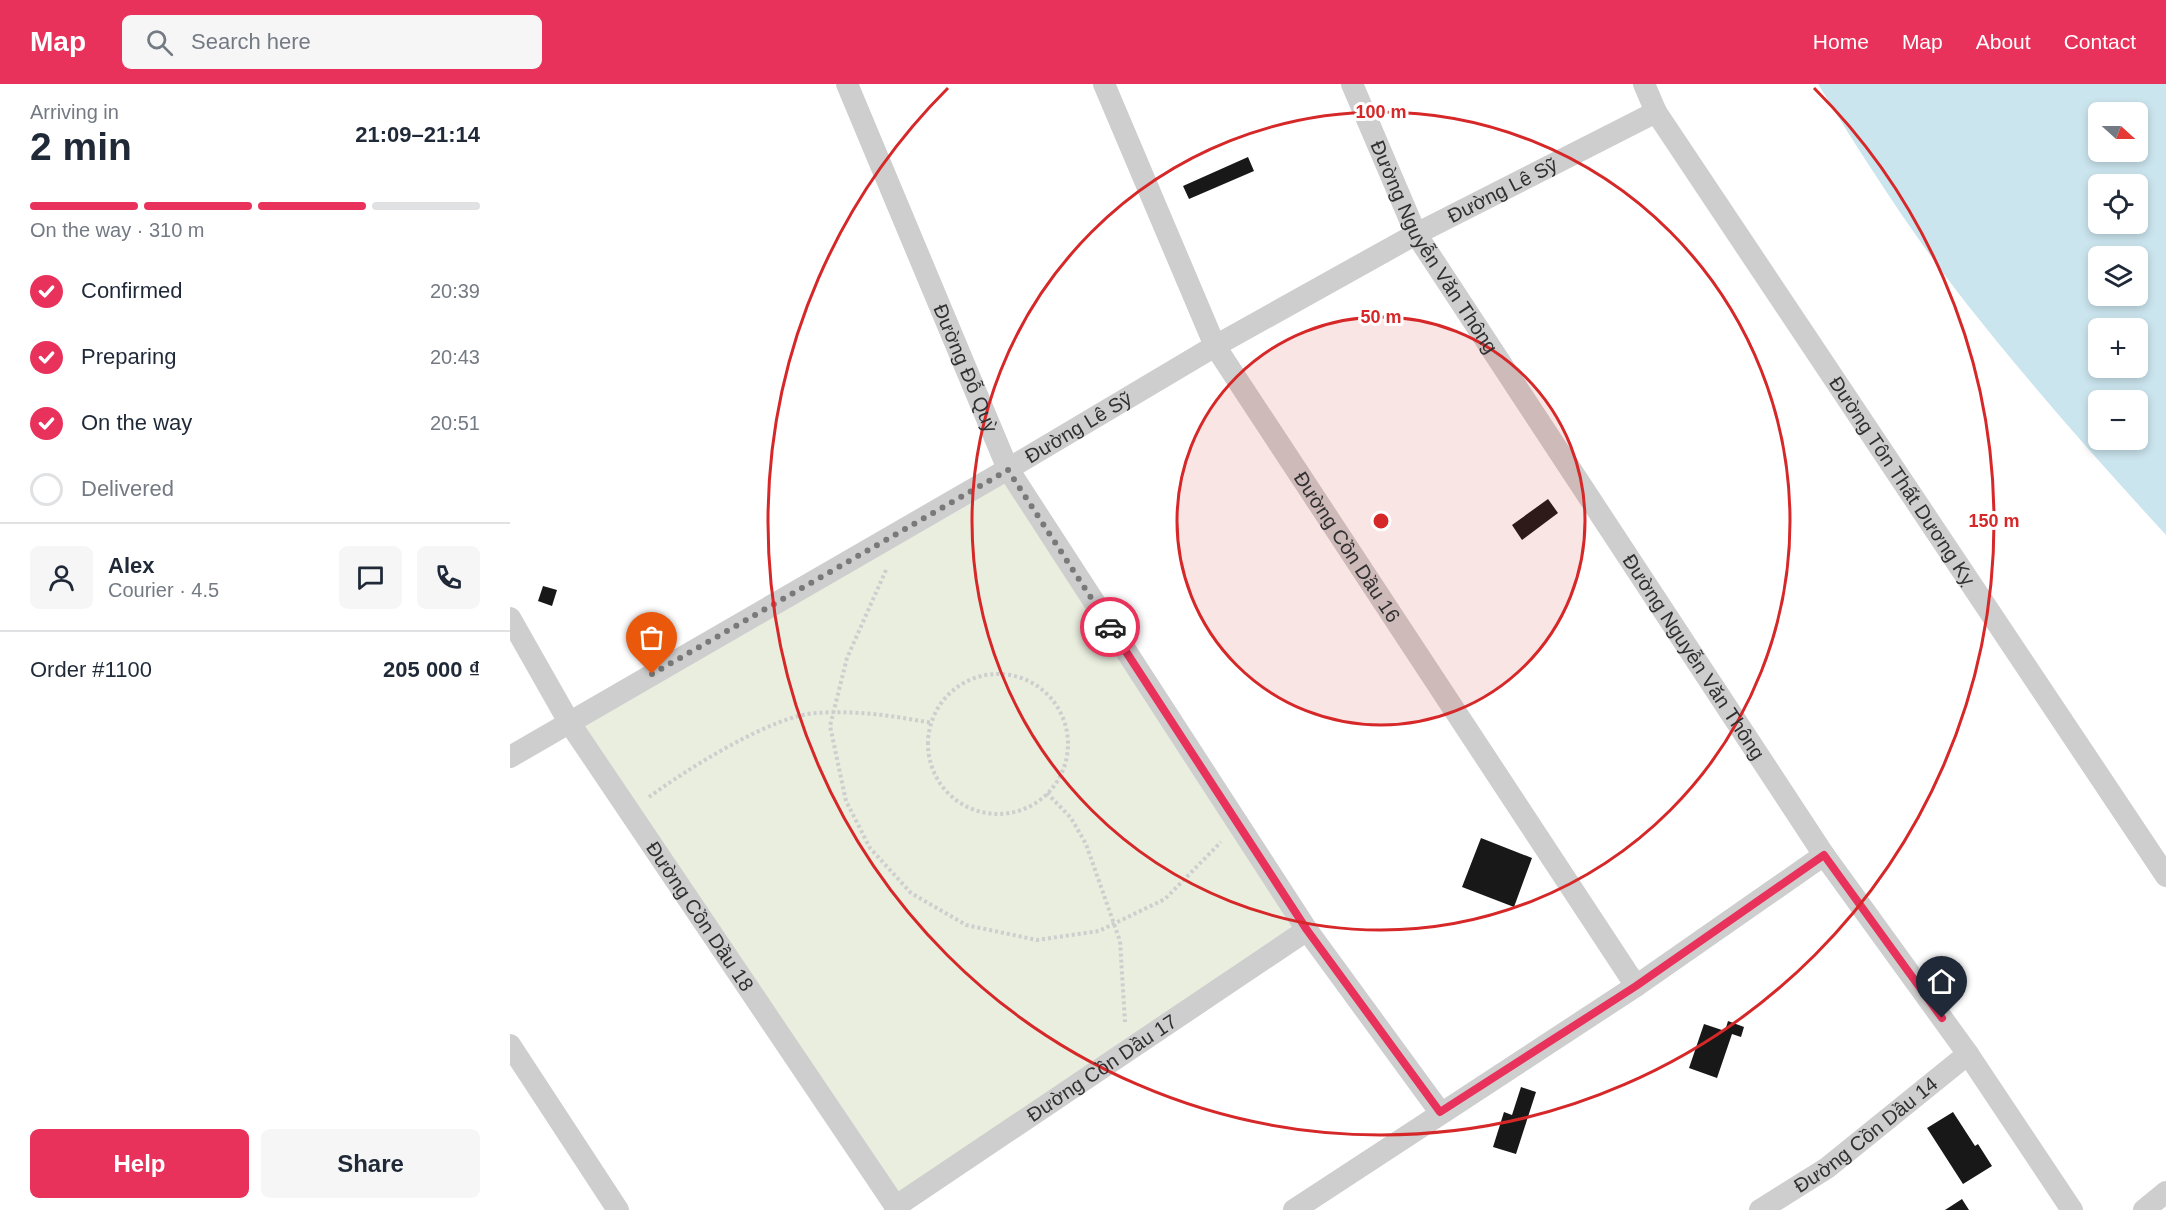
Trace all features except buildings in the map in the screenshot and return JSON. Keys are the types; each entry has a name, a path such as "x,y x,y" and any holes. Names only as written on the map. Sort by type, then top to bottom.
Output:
{"street":[{"name":"Đường Đỗ Quỳ","path":"847,84 1008,470 1307,930 1440,1112"},
{"name":"Đường Cồn Dầu 16","path":"1104,84 1215,346 1636,986"},
{"name":"Đường Nguyễn Văn Thông","path":"1352,84 1416,234 1824,855 1968,1054 2072,1210"},
{"name":"Đường Tôn Thất Dương Kỵ","path":"1644,84 1656,112 2166,876"},
{"name":"Đường Lê Sỹ","path":"510,757 1008,470 1215,346 1416,234 1656,112"},
{"name":"Đường Cồn Dầu 18","path":"510,618 569,722 897,1208"},
{"path":"1294,1210 1440,1112 1636,986 1824,855"},
{"name":"Đường Cồn Dầu 17","path":"897,1208 1307,930"},
{"path":"510,1046 618,1210"},
{"name":"Đường Cồn Dầu 14","path":"1760,1210 1827,1168 1968,1054"},
{"path":"2144,1210 2166,1192"}],"path":[{"path":"901,531 848,658 830,726 846,801 870,848 911,893 966,925 1037,940 1099,931 1165,899 1237,823"},
{"path":"990,673 1014,675 1036,684 1053,699 1065,720 1069,743 1065,765 1055,785 1047,793 1038,801 1018,811 995,814 973,810 953,798 939,781 930,760 928,736 935,713 948,694 968,680 990,673"},
{"path":"630,813 667,784 759,730 815,712 898,716 932,723"},
{"path":"1047,793 1071,819 1086,843 1120,941 1127,1051"}],"shaded area":[{"path":"1008,469 1307,930 895,1207 569,722"}],"water":[{"path":"1818,84 2166,84 2166,535 2090,450 2148,450 2148,390 2088,390 2088,448 1966,303 1871,168"}],"way so far":[{"path":"652,674 1008,470 1110,627"}],"route":[{"path":"1110,627 1307,930 1440,1112 1636,986 1824,855 1942,1018"}]}
